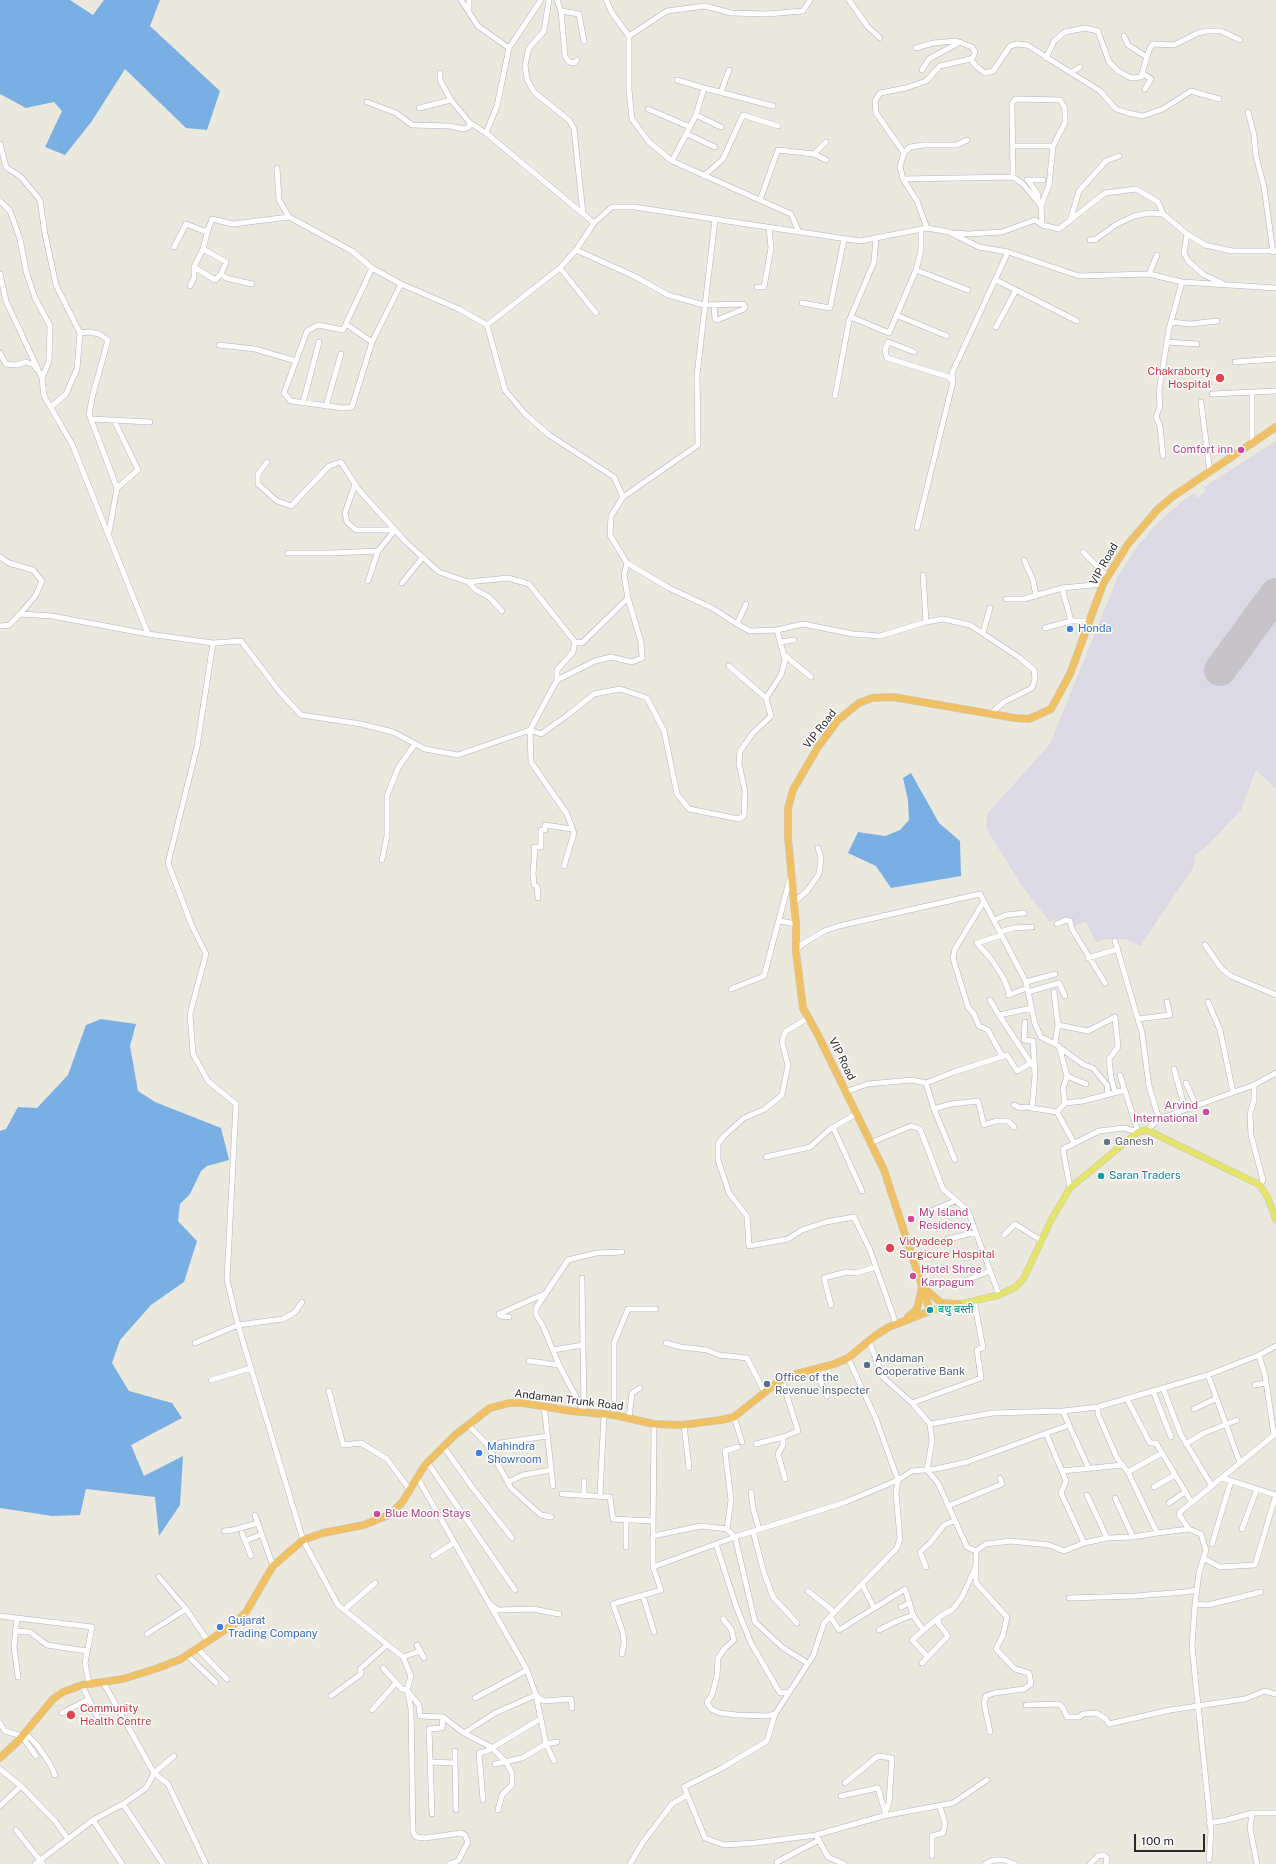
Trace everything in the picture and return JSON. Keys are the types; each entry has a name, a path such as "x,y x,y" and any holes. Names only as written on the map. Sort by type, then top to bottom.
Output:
{"highway":[{"name":"VIP Road","path":"930,1311 884,1170 803,1008 800,995 796,952 796,924 791,876 788,808 793,790 818,747 838,720 854,707 872,698 893,698 988,715 1029,719 1052,709 1070,674 1103,584 1128,544 1157,510 1172,497 1210,473 1276,427"},
{"path":"899,1323 917,1309 923,1286 941,1303 959,1304"},
{"name":"Andaman Trunk Road","path":"0,1758 23,1735 53,1699 63,1692 86,1685 140,1675 187,1655 234,1624 246,1612 273,1566 303,1540 323,1533 378,1521 391,1514 403,1501 427,1462 443,1446 490,1408 509,1403 544,1405 584,1412 614,1415 654,1424 702,1424 734,1417 792,1374 815,1369 848,1358 876,1335 899,1323 930,1311"}],"main road":[{"path":"930,1311 999,1295 1016,1287 1024,1278 1051,1220 1070,1188 1138,1132 1147,1130 1260,1185 1268,1198 1276,1220"}],"street":[{"path":"460,0 478,26 509,48"},
{"path":"469,0 469,11"},
{"path":"486,133 497,106 509,48 541,0"},
{"path":"549,0 544,30 529,48 525,65 527,79 534,92 570,121 574,129 583,213"},
{"path":"557,0 561,11 565,56 569,62 574,63 577,60"},
{"path":"606,0 612,13 629,36 629,90 632,119 649,142 672,161 791,214 799,232"},
{"path":"629,36 667,11 705,6 731,13 767,14 803,11 810,0"},
{"path":"849,0 868,27 880,38"},
{"path":"561,11 579,14 584,42"},
{"path":"1046,58 1054,41 1065,32 1085,28 1098,32 1109,62 1118,71 1131,78 1141,77 1153,44 1174,44 1198,32 1221,31 1240,40"},
{"path":"1124,36 1128,45 1147,57"},
{"path":"904,153 876,113 875,102 880,93 906,88 926,81 940,66 970,59 973,57 975,52 972,47 960,42 946,40 933,42 916,48"},
{"path":"922,70 929,59 960,42"},
{"path":"970,59 985,73 993,71 1010,46 1017,44 1027,45 1061,68 1072,72 1100,91 1116,109 1143,116 1163,109 1191,91 1219,99"},
{"path":"1072,72 1080,67"},
{"path":"721,92 728,70"},
{"path":"440,73 440,80 450,100 470,123 486,133 594,223"},
{"path":"1142,73 1151,79 1145,89"},
{"path":"676,80 773,106"},
{"path":"672,161 696,115 704,88"},
{"path":"1013,177 1012,103 1015,99 1060,100 1065,108 1065,122 1053,146 1049,185 1040,204"},
{"path":"419,108 450,100"},
{"path":"367,102 396,112 412,125 449,126 464,129 469,127 470,123"},
{"path":"648,109 690,127"},
{"path":"487,325 560,268 576,250 594,223 612,207 634,207 860,241 924,228 968,234 1002,232 1035,220 1042,225 1059,229 1070,222 1105,193 1136,189 1158,202 1163,214 1187,234 1205,245 1232,251 1274,251 1264,187 1256,156 1254,135 1248,112"},
{"path":"696,115 721,126"},
{"path":"704,176 723,159 743,115 778,126"},
{"path":"687,134 715,147"},
{"path":"851,317 889,333 916,270 921,251 924,228 917,200 903,179 900,167 904,153 910,147 924,145 957,145 967,140"},
{"path":"814,154 826,142"},
{"path":"0,144 6,167 21,177 40,200 45,234 56,285 80,333 77,368 66,394 51,407"},
{"path":"1013,146 1053,146"},
{"path":"760,200 778,150 814,154 826,160"},
{"path":"1070,222 1079,191 1106,161 1119,156"},
{"path":"277,168 279,200 289,217 352,251 372,268 401,284 459,309 487,325 505,390 525,414 549,435 614,477 623,496"},
{"path":"903,179 1013,177 1023,184 1040,204"},
{"path":"1042,225 1038,195 1026,180 1043,180"},
{"path":"0,201 10,211 20,239 26,271 35,298 50,326 50,361 42,378"},
{"path":"1090,240 1096,239 1117,224 1134,216 1149,213 1163,214"},
{"path":"190,286 194,278 194,267 203,249 212,219 233,224 289,217"},
{"path":"715,219 697,375 698,445 623,496 611,516 610,535 627,563 669,588 712,608 750,631 777,630 803,624 853,634 880,636 926,622 943,619 970,625 1020,658 1034,670 1035,679 1032,688 1004,702 988,715"},
{"path":"174,247 186,224 200,230 208,230"},
{"path":"757,287 764,288 771,248 769,228"},
{"path":"949,232 979,247 1008,252 1079,276 1149,274 1182,282 1276,288"},
{"path":"1187,234 1184,253 1188,261 1204,275 1224,284"},
{"path":"835,396 851,317 874,262 876,238"},
{"path":"802,303 830,308 844,239"},
{"path":"194,267 215,280 221,274 226,262 203,249"},
{"path":"576,250 634,276 668,295 704,305 743,304 745,307 744,309 717,320 715,319 714,305"},
{"path":"917,528 953,382 952,373 1008,252"},
{"path":"1149,274 1157,255"},
{"path":"372,268 343,330 318,325 307,331 284,394 291,401 326,406 352,407 372,342 401,284"},
{"path":"560,268 596,313"},
{"path":"916,270 968,290"},
{"path":"0,274 6,301 42,378 44,396 72,444 148,634"},
{"path":"221,274 226,278 252,284"},
{"path":"996,280 1077,321"},
{"path":"1163,456 1160,426 1156,417 1160,406 1159,391 1167,342 1182,282"},
{"path":"996,327 1016,290"},
{"path":"896,316 947,336"},
{"path":"1171,322 1190,324 1217,321"},
{"path":"346,324 372,342"},
{"path":"80,333 89,332 99,334 108,340 89,414 117,488 108,532"},
{"path":"303,403 319,342"},
{"path":"914,352 888,342 885,350 887,358 949,378 953,382"},
{"path":"1167,342 1197,344"},
{"path":"219,345 255,349 296,361"},
{"path":"0,353 6,364 26,362 34,365 42,378"},
{"path":"326,406 341,354"},
{"path":"1235,362 1276,359"},
{"path":"1212,394 1276,391"},
{"path":"1252,392 1252,444"},
{"path":"1201,402 1210,473"},
{"path":"91,419 150,422"},
{"path":"114,420 138,470 117,488"},
{"path":"267,462 258,474 258,484 277,501 291,506 329,466 341,462 355,484 395,530 439,572 468,582 508,578 529,584 575,642 582,643 628,598"},
{"path":"355,484 345,513 347,522 356,530 395,530"},
{"path":"368,581 378,551 395,530"},
{"path":"288,553 378,551"},
{"path":"1084,552 1107,576"},
{"path":"0,557 9,563 33,570 42,581 36,594 20,614 8,626 0,626"},
{"path":"402,583 423,557"},
{"path":"1024,560 1033,580 1036,596"},
{"path":"557,680 595,661 611,657 632,662 642,658 641,642 628,598 624,575 627,563"},
{"path":"923,575 926,622"},
{"path":"468,582 476,590 489,597 502,610"},
{"path":"1006,599 1024,599 1062,588 1103,584"},
{"path":"1062,588 1071,621"},
{"path":"737,624 746,604"},
{"path":"983,633 990,608"},
{"path":"20,614 52,616 148,634 213,643 241,641 279,691 301,715 361,724 393,732 424,749 458,755 530,730 541,734 594,694 620,689 647,698 664,731 677,794 689,809 740,819 744,816 745,791 739,764 740,751 753,733 771,716 766,698 728,666"},
{"path":"1045,628 1071,621 1090,622"},
{"path":"766,698 781,675 784,660 777,630"},
{"path":"780,642 794,640"},
{"path":"564,866 574,833 567,814 531,762 530,730 557,680 558,670 574,652 575,642"},
{"path":"213,643 197,748 168,862 192,926 206,954 190,1014 193,1054 208,1081 236,1104 227,1280 238,1325 303,1540 338,1605 403,1657 411,1676 407,1690 411,1708 413,1832 416,1837 425,1838 461,1833 465,1835 468,1842 458,1861 448,1864"},
{"path":"783,654 811,677"},
{"path":"382,860 387,836 387,796 398,768 415,744"},
{"path":"538,898 537,886 534,885 533,874 535,847 541,847 541,830 545,830 545,825 572,829"},
{"path":"793,903 807,891 818,874 821,858 818,848"},
{"path":"731,989 764,976 791,876"},
{"path":"796,952 824,931 839,926 980,894 1026,982 1037,1031 1041,1037 1057,1045 1084,1065 1093,1068 1107,1085 1108,1094"},
{"path":"984,901 955,949 953,958 968,1007 974,1014 979,1026 988,1030 1002,1056"},
{"path":"994,920 1006,915 1024,913"},
{"path":"1057,924 1066,920 1070,921 1072,930 1088,958 1106,983"},
{"path":"780,921 796,924"},
{"path":"1032,926 1013,928 977,943 992,960 1004,979 1008,995 1059,983 1065,996"},
{"path":"1115,941 1142,1033 1148,1086 1159,1119"},
{"path":"1205,945 1222,969 1231,976 1276,995"},
{"path":"1088,958 1118,949"},
{"path":"1026,982 1055,974"},
{"path":"1054,992 1058,1025 1057,1045 1067,1076 1063,1088 1065,1102"},
{"path":"990,1000 1035,1070"},
{"path":"1138,1019 1170,1015 1167,1002"},
{"path":"1208,1002 1220,1030 1233,1092"},
{"path":"999,1015 1032,1008"},
{"path":"1058,1025 1088,1031 1115,1016 1118,1047 1109,1059 1111,1078 1115,1092"},
{"path":"808,1018 785,1032 782,1042 788,1065 782,1095 764,1109 744,1118 724,1136 718,1144 718,1160 729,1193 747,1216 749,1246 788,1239 802,1230 826,1222 854,1218 870,1250 899,1323"},
{"path":"1025,1022 1024,1040 1038,1041 1041,1037"},
{"path":"1032,1108 1035,1070 1033,1041"},
{"path":"845,1092 868,1084 912,1080 926,1083 954,1072 1007,1055 1017,1071 1031,1062"},
{"path":"1174,1069 1186,1109"},
{"path":"1147,1130 1159,1119 1233,1092 1254,1086 1276,1074"},
{"path":"1120,1075 1138,1132"},
{"path":"1067,1076 1086,1084"},
{"path":"926,1083 934,1109 955,1160"},
{"path":"1186,1083 1196,1105"},
{"path":"1254,1086 1254,1100 1250,1114 1251,1135 1263,1180 1260,1185"},
{"path":"1057,1112 1065,1102 1083,1100 1125,1090"},
{"path":"934,1109 951,1104 978,1101 984,1124 996,1121 1008,1121 1014,1127"},
{"path":"1014,1105 1020,1108 1032,1108 1057,1112"},
{"path":"1057,1112 1074,1143"},
{"path":"766,1158 810,1147 818,1138 833,1127 856,1114"},
{"path":"870,1143 911,1126 920,1129 943,1189 968,1211 999,1295"},
{"path":"833,1127 862,1191"},
{"path":"1070,1188 1063,1148 1099,1131 1111,1128 1124,1128 1138,1132"},
{"path":"924,1214 956,1201"},
{"path":"1004,1236 1015,1224 1042,1241"},
{"path":"945,1240 976,1232"},
{"path":"584,1412 559,1365 543,1326 536,1314 536,1308 568,1260 596,1252 622,1252"},
{"path":"966,1258 983,1252"},
{"path":"831,1305 824,1278 846,1272 856,1273 876,1267"},
{"path":"962,1282 990,1271"},
{"path":"582,1278 584,1412"},
{"path":"508,1317 500,1316 499,1314 545,1293"},
{"path":"912,1403 981,1378 976,1350 983,1348 974,1300"},
{"path":"195,1343 238,1325 283,1319 295,1312 302,1302"},
{"path":"614,1415 614,1343 628,1309 656,1309"},
{"path":"869,1341 883,1377 912,1403 930,1424 932,1441 927,1470"},
{"path":"666,1343 681,1347 707,1350 719,1355 747,1358 766,1393"},
{"path":"553,1350 583,1345"},
{"path":"930,1424 992,1414 1063,1411 1098,1407 1208,1375 1276,1346"},
{"path":"1189,1529 1179,1515 1274,1435 1266,1383 1259,1354"},
{"path":"848,1358 876,1419 898,1480 896,1493 900,1538 892,1555 824,1623 813,1656 775,1714 767,1741 722,1768 684,1787 705,1838 724,1845 756,1843 816,1835 884,1815 953,1803 987,1780"},
{"path":"528,1361 559,1365"},
{"path":"211,1380 251,1368"},
{"path":"815,1369 827,1396"},
{"path":"1208,1375 1240,1463"},
{"path":"756,1444 783,1437 798,1431 782,1380"},
{"path":"1255,1385 1266,1383"},
{"path":"629,1418 632,1393 640,1388"},
{"path":"1163,1388 1180,1435 1212,1486"},
{"path":"329,1391 343,1445 361,1443 387,1459 410,1490"},
{"path":"1153,1391 1171,1437"},
{"path":"1194,1409 1217,1398"},
{"path":"1127,1399 1150,1443 1156,1443 1192,1503"},
{"path":"544,1405 553,1486"},
{"path":"1098,1407 1098,1414 1118,1458 1128,1472 1157,1533"},
{"path":"1063,1411 1089,1469"},
{"path":"600,1496 604,1414"},
{"path":"727,1529 731,1500 725,1451 740,1445 734,1417"},
{"path":"1186,1444 1204,1433 1237,1420"},
{"path":"622,1654 624,1643 623,1633 613,1604 661,1590 654,1567 654,1424"},
{"path":"468,1425 486,1443 511,1488 541,1514 551,1517"},
{"path":"684,1425 690,1468"},
{"path":"654,1567 735,1536 843,1503 898,1480 912,1471 936,1469 967,1462 1069,1425"},
{"path":"1046,1433 1066,1481 1061,1493 1084,1543"},
{"path":"500,1443 547,1436"},
{"path":"783,1437 783,1445 778,1454 785,1480"},
{"path":"443,1446 472,1487 512,1538"},
{"path":"1128,1472 1162,1453"},
{"path":"427,1462 515,1590"},
{"path":"1062,1471 1123,1465"},
{"path":"508,1482 523,1475 552,1470"},
{"path":"927,1470 938,1483 954,1521 968,1547 976,1551"},
{"path":"1154,1487 1175,1475"},
{"path":"417,1477 486,1601 527,1670 536,1695 546,1744 554,1761"},
{"path":"948,1506 1002,1484 1000,1478"},
{"path":"1204,1558 1220,1567 1255,1565 1276,1495 1222,1478"},
{"path":"584,1481 584,1495"},
{"path":"1212,1544 1230,1481"},
{"path":"1242,1529 1257,1489"},
{"path":"751,1492 752,1508 759,1529"},
{"path":"1169,1503 1185,1492"},
{"path":"562,1494 610,1497 613,1519 653,1521"},
{"path":"1087,1495 1107,1538"},
{"path":"1115,1498 1133,1537"},
{"path":"255,1515 273,1566"},
{"path":"626,1519 626,1547"},
{"path":"926,1567 920,1552 930,1543 944,1525 954,1521"},
{"path":"224,1531 258,1523"},
{"path":"653,1536 701,1526 727,1529 735,1536 755,1622 782,1647 807,1663"},
{"path":"976,1551 986,1544 1011,1541 1049,1545 1064,1551 1084,1543 1107,1538 1133,1537 1189,1529 1201,1534 1206,1550 1198,1573 1192,1646 1211,1831 1210,1860"},
{"path":"753,1531 764,1573 773,1597 797,1623"},
{"path":"242,1533 251,1556"},
{"path":"245,1541 262,1534"},
{"path":"433,1556 454,1543"},
{"path":"716,1544 736,1606 751,1643 780,1693 789,1692"},
{"path":"976,1551 976,1583 1007,1617 1003,1635 996,1649 1015,1669 1029,1673 1031,1684 1024,1689 994,1693 986,1696 984,1703 990,1732"},
{"path":"928,1657 912,1640 939,1617 953,1609 962,1597 976,1566"},
{"path":"159,1577 186,1609 208,1641"},
{"path":"344,1610 375,1583"},
{"path":"862,1584 874,1608"},
{"path":"808,1591 832,1614 839,1630 906,1589 913,1616 923,1630"},
{"path":"1069,1598 1135,1596 1197,1590"},
{"path":"1195,1604 1208,1605 1261,1592"},
{"path":"643,1596 654,1632"},
{"path":"486,1601 493,1608 498,1610 533,1609 559,1614"},
{"path":"901,1607 910,1603"},
{"path":"148,1634 186,1609"},
{"path":"0,1616 92,1628 85,1663 86,1685 89,1699 98,1718"},
{"path":"879,1630 897,1621 913,1616"},
{"path":"922,1663 948,1636 938,1623 939,1617"},
{"path":"17,1618 14,1647 18,1678"},
{"path":"723,1619 731,1629 734,1640 725,1648 718,1658 718,1671 712,1695 708,1702 711,1709 720,1713 737,1715 767,1716 775,1714"},
{"path":"15,1631 30,1632 46,1645 87,1651"},
{"path":"331,1696 361,1674 360,1669 387,1645"},
{"path":"417,1645 424,1658"},
{"path":"197,1648 227,1679"},
{"path":"403,1657 420,1651"},
{"path":"187,1655 216,1683"},
{"path":"384,1668 396,1683 402,1689 407,1690 419,1705 420,1716 443,1717 464,1733 491,1747 506,1762 512,1772 512,1785 502,1795 498,1810"},
{"path":"475,1698 527,1670"},
{"path":"103,1682 154,1773 168,1784 206,1864"},
{"path":"372,1710 396,1683"},
{"path":"1026,1705 1059,1704 1063,1708 1067,1717 1079,1717 1084,1714 1096,1713 1106,1719 1109,1724 1170,1710 1245,1699 1265,1691 1276,1694"},
{"path":"536,1695 539,1700 543,1701 571,1699 572,1708"},
{"path":"464,1733 495,1713 536,1695"},
{"path":"62,1713 89,1699"},
{"path":"432,1814 429,1729 442,1728 443,1717"},
{"path":"483,1800 479,1752 487,1751 491,1747 540,1719"},
{"path":"0,1723 6,1731 23,1735 37,1745 50,1764 55,1775"},
{"path":"23,1735 36,1756"},
{"path":"495,1764 522,1758 546,1744 557,1742"},
{"path":"455,1751 456,1810"},
{"path":"35,1864 41,1862 93,1820 123,1804 146,1788 154,1773 174,1756"},
{"path":"845,1783 878,1756 892,1758 889,1803 884,1815"},
{"path":"430,1762 456,1764"},
{"path":"0,1769 21,1786 55,1821 68,1839"},
{"path":"0,1806 21,1786"},
{"path":"841,1796 878,1788 884,1815"},
{"path":"630,1864 643,1842 672,1804 687,1794"},
{"path":"123,1804 163,1864"},
{"path":"932,1856 932,1836 943,1833 945,1824 940,1806"},
{"path":"1209,1822 1227,1820 1252,1813 1276,1813"},
{"path":"1252,1813 1250,1828 1257,1864"},
{"path":"93,1820 122,1864"},
{"path":"16,1830 41,1862"},
{"path":"816,1835 828,1857 844,1864"},
{"path":"777,1862 819,1840"},
{"path":"1090,1864 1098,1856 1104,1855 1107,1858 1106,1864"},
{"path":"984,1864 993,1860 1004,1860 1014,1864"}],"shaded area":[{"path":"1276,441 1276,789 1256,770 1241,810 1207,846 1195,855 1193,868 1140,946 1126,939 1106,939 1096,942 1086,922 1074,926 1070,917 1049,921 1020,883 986,828 988,813 1050,744 1118,576 1137,547 1155,526 1181,502 1194,493 1197,498 1206,491 1204,487"}],"water":[{"path":"0,0 70,0 93,15 104,0 160,0 150,26 220,91 207,130 186,128 125,69 92,121 65,155 45,147 62,111 54,102 26,108 0,94"},
{"path":"911,773 939,823 960,841 961,876 891,888 876,866 848,853 858,832 885,836 900,830 909,820 908,800 903,778"},
{"path":"101,1019 136,1024 130,1046 138,1091 155,1102 221,1128 229,1160 207,1166 201,1171 190,1194 180,1204 178,1221 197,1241 184,1282 151,1305 120,1340 112,1363 129,1391 172,1403 182,1418 131,1445 144,1476 183,1456 180,1505 159,1536 155,1497 86,1489 80,1515 52,1516 0,1508 0,1131 6,1129 18,1107 37,1108 68,1075 86,1025"}],"runway":[{"path":"1220,670 1276,594"}],"place":[{"name":"Chakraborty Hospital","path":"1220,378"},
{"name":"Comfort inn","path":"1241,450"},
{"name":"Honda","path":"1070,629"},
{"name":"Arvind International","path":"1206,1112"},
{"name":"Ganesh","path":"1107,1142"},
{"name":"Saran Traders","path":"1101,1176"},
{"name":"My Island Residency","path":"911,1219"},
{"name":"Vidyadeep Surgicure Hospital","path":"890,1248"},
{"name":"Hotel Shree Karpagum","path":"913,1276"},
{"name":"बथु बस्ती","path":"930,1310"},
{"name":"Andaman Cooperative Bank","path":"867,1365"},
{"name":"Office of the Revenue Inspecter","path":"767,1384"},
{"name":"Mahindra Showroom","path":"479,1453"},
{"name":"Blue Moon Stays","path":"377,1514"},
{"name":"Gujarat Trading Company","path":"220,1627"},
{"name":"Community Health Centre","path":"71,1715"}]}
